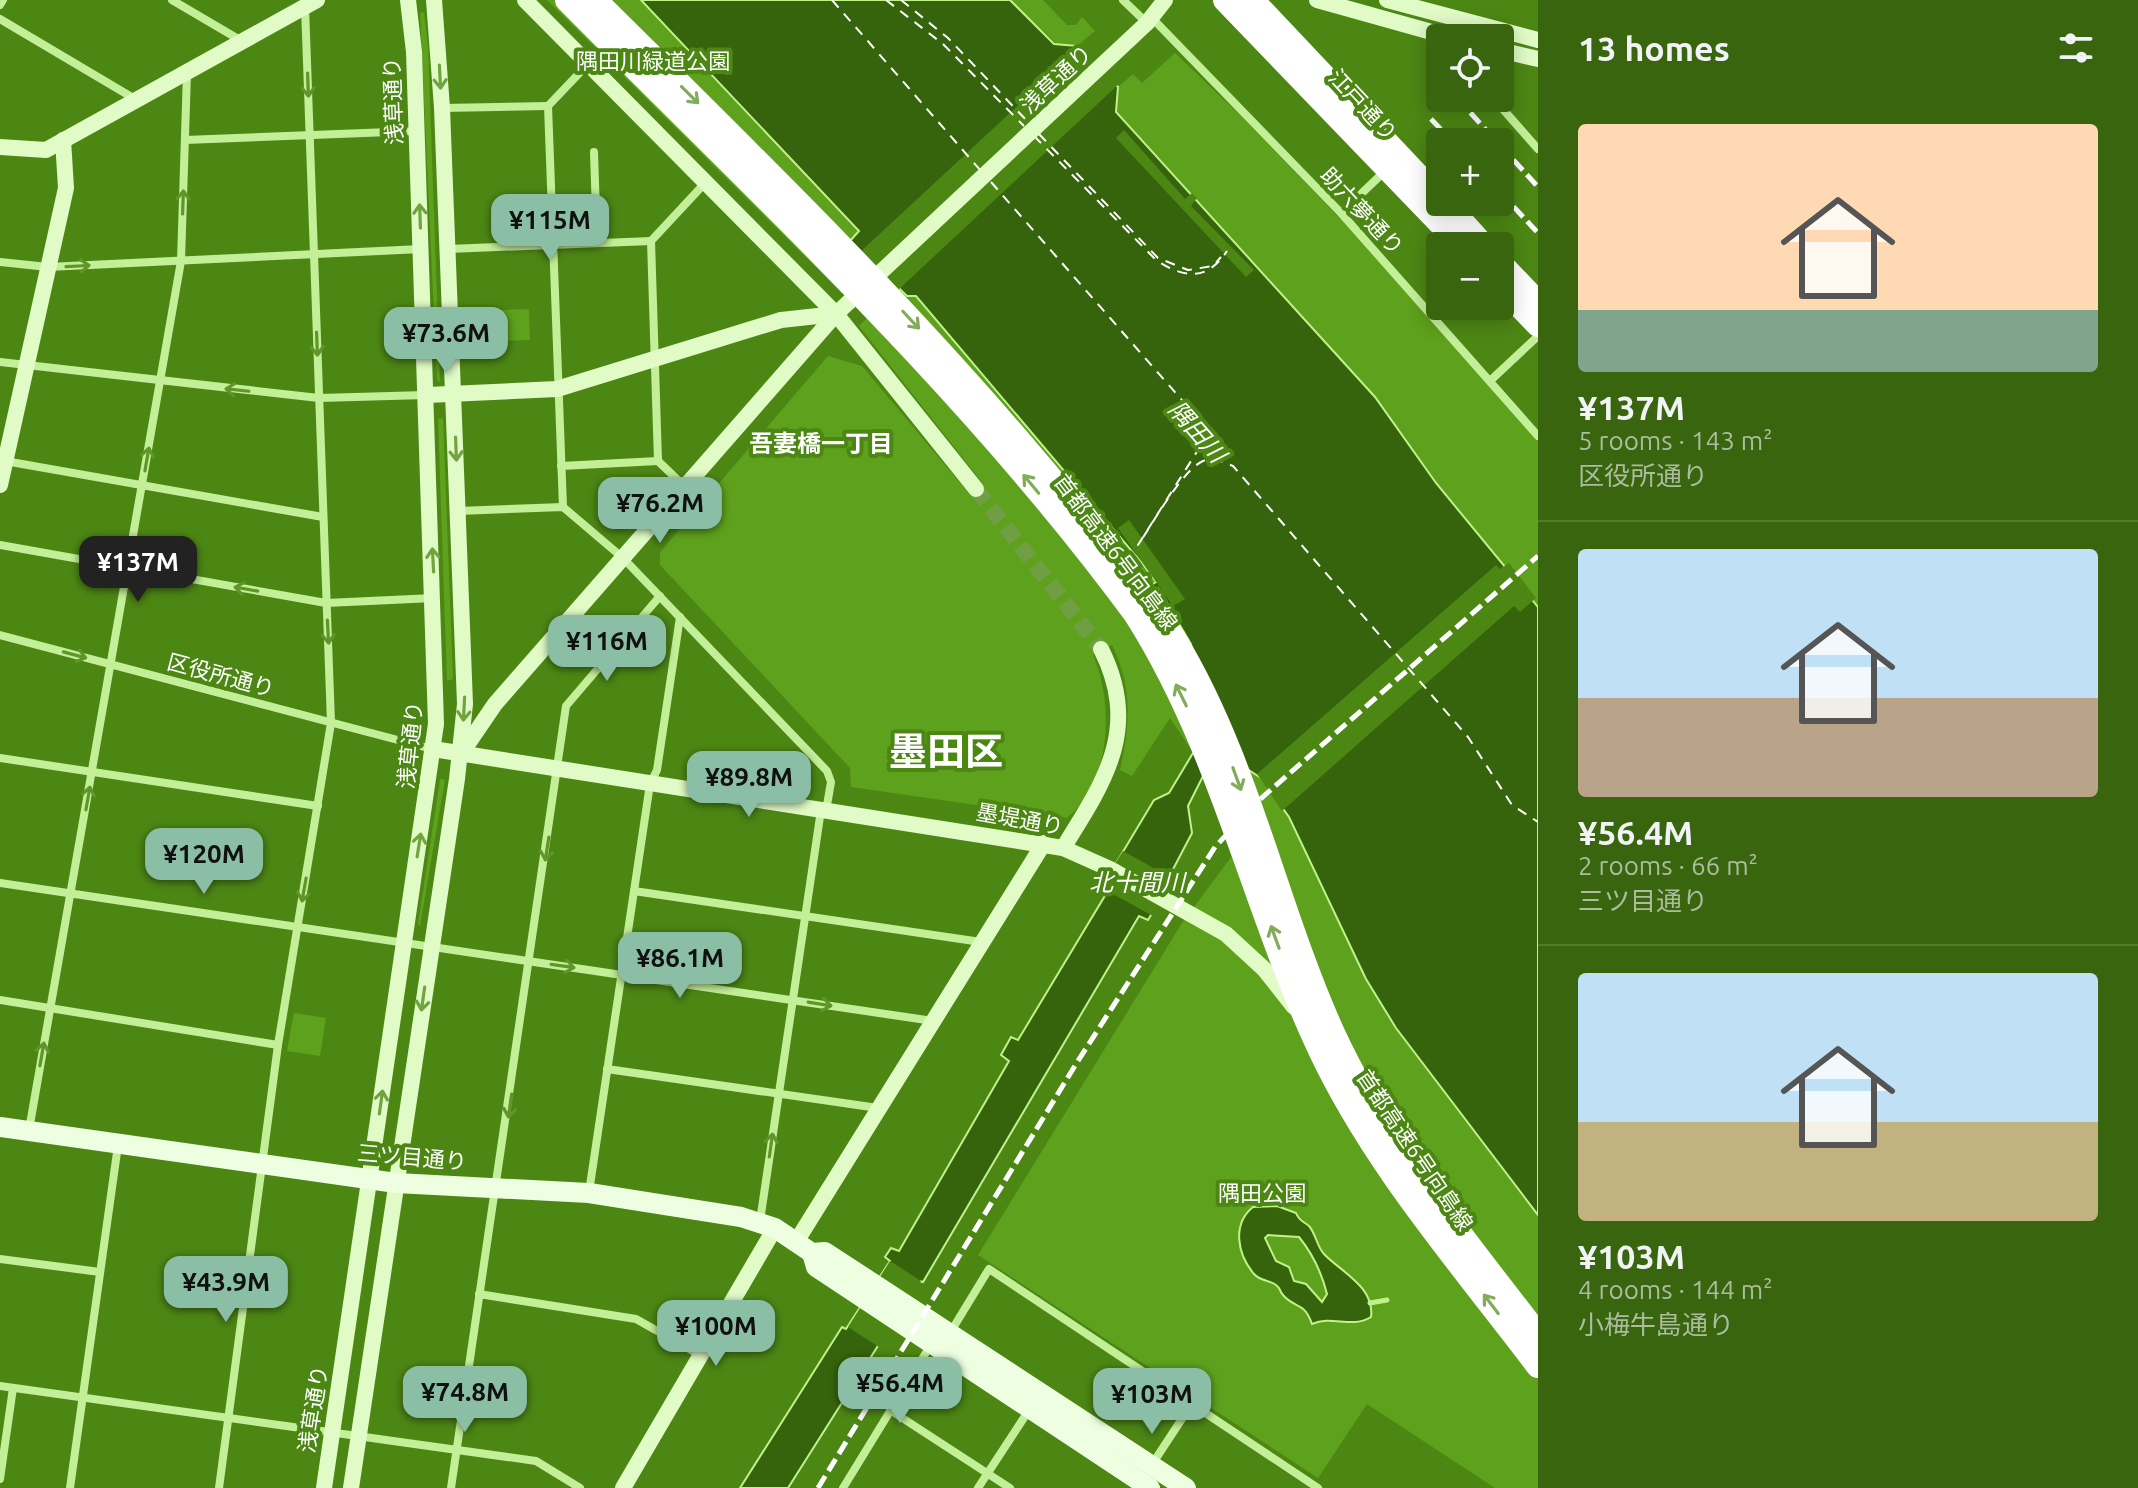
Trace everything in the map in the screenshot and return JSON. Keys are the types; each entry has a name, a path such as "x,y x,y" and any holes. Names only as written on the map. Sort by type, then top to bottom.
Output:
{"highway":[{"name":"首都高速6号向島線","path":"567,0 875,307 963,403 1136,615 1160,653 1203,741 1293,987 1339,1087 1400,1181 1538,1366"},
{"name":"首都高速6号向島線","path":"595,0 938,349 1086,521 1151,604 1177,643 1220,734 1311,982 1362,1090 1439,1205 1538,1335"},
{"name":"江戸通り","path":"1225,0 1394,162 1426,188"},
{"name":"江戸通り","path":"1252,0 1394,162 1451,232"},
{"name":"江戸通り","path":"1456,216 1471,232"},
{"path":"1514,278 1538,303"},
{"path":"1514,300 1538,325"}],"main road":[{"name":"浅草通り","path":"324,1488 433,749 438,688 408,0"},
{"name":"浅草通り","path":"351,1488 460,756 466,679 442,108 434,0"},
{"path":"525,0 836,314 976,489"},
{"name":"浅草通り","path":"460,756 495,704 836,314 1150,20 1165,0"},
{"path":"1317,0 1426,30"},
{"path":"1387,0 1538,40"},
{"path":"0,147 46,150 311,3"},
{"path":"1514,53 1538,59"},
{"path":"0,485 66,188 63,140"},
{"path":"427,395 557,389 781,320 836,314"},
{"path":"1063,848 1097,794 1117,743 1118,696 1101,649"},
{"name":"墨堤通り","path":"433,749 557,771 1044,843 1110,869 1226,934 1264,969 1538,1326"},
{"path":"804,1248 879,1108 1044,843"},
{"name":"三ツ目通り","path":"0,1127 396,1183 589,1193 767,1225 804,1248 816,1267 870,1292 901,1313 950,1333 1146,1481"},
{"path":"623,1488 700,1355 767,1225"},
{"name":"三ツ目通り","path":"901,1313 930,1346 1029,1410 1146,1481 1186,1488"}],"street":[{"path":"0,5 3,0"},
{"path":"172,0 241,41"},
{"name":"助六夢通り","path":"1123,0 1150,20 1341,213 1538,436"},
{"path":"219,1488 278,1045 331,723 309,136 311,3"},
{"path":"0,19 135,100"},
{"path":"442,108 548,106 588,64"},
{"path":"29,1131 181,261 187,71"},
{"path":"548,106 563,507"},
{"path":"1506,112 1538,147"},
{"path":"185,140 416,131"},
{"path":"594,152 597,243"},
{"path":"1341,213 1394,162"},
{"path":"684,486 658,461 652,360 651,241 706,182"},
{"path":"447,249 651,241"},
{"path":"0,262 48,267 421,249"},
{"path":"1491,380 1538,336"},
{"path":"0,362 319,398 427,395"},
{"path":"3,461 323,517"},
{"path":"561,466 658,461"},
{"path":"458,511 563,507 623,558 827,771 831,782 805,916 778,1095 767,1225"},
{"path":"0,545 326,603 435,598"},
{"path":"451,1488 566,706 660,596"},
{"path":"589,1193 650,784 657,770 680,617"},
{"name":"区役所通り","path":"0,635 433,749"},
{"path":"0,758 318,806"},
{"path":"0,883 934,1021"},
{"path":"634,891 982,942"},
{"path":"0,1000 278,1045"},
{"path":"607,1069 879,1108"},
{"path":"70,1488 118,1144"},
{"path":"0,1259 100,1272"},
{"path":"950,1333 989,1269 1318,1488"},
{"path":"479,1294 636,1319 700,1355"},
{"path":"843,1488 930,1346"},
{"path":"0,1386 536,1461 580,1488"},
{"path":"0,1479 13,1388"},
{"path":"1146,1481 1191,1405"},
{"path":"890,1410 1010,1488"},
{"path":"978,1488 1029,1410"}],"green space":[{"name":"隅田川緑道公園","path":"547,0 640,0 859,231 851,240 907,296 915,296 1156,582 1151,586 1153,590 1158,588 1191,644 1194,754 1170,718 1132,776 1120,770 1128,707 1124,676 1112,645 1093,655 1100,675 1106,718 1101,763 1082,802 1067,818 851,787 850,768 660,565 660,552 828,356 862,366 971,496 984,485 859,326 867,318"},
{"path":"1010,0 1043,0 1067,25 1076,25 1082,17 1095,31 1077,46 1060,47"},
{"path":"424,12 428,47 440,382 437,380 420,13"},
{"path":"1175,53 1242,117 1381,261 1426,313 1426,320 1432,320 1538,442 1538,607 1436,483 1375,397 1116,112 1118,87 1133,74 1142,83"},
{"path":"529,309 530,340 503,341 501,310"},
{"path":"443,418 453,679 447,681 438,419"},
{"name":"隅田公園","path":"1241,765 1261,778 1288,816 1366,979 1396,1028 1538,1215 1538,1488 1495,1488 1367,1404 1318,1478 978,1255 1182,923 1232,856 1204,774"},
{"path":"440,779 445,780 420,926 418,924"},
{"path":"294,1013 326,1018 320,1056 287,1051"}],"water":[{"path":"641,0 1010,0 1054,44 1077,46 1118,87 1116,112 1375,397 1436,483 1538,607 1538,1215 1396,1028 1366,979 1289,817 1261,778 1241,765 1204,774 1188,806 1192,833 1171,873 1174,876 1148,920 1139,916 923,1282 919,1281 788,1488 740,1488 842,1327 846,1329 890,1261 885,1257 891,1248 899,1251 1009,1061 1001,1055 1011,1037 1018,1040 1106,894 1100,890 1154,800 1169,793 1205,733 1191,644 1158,588 1152,590 1150,586 1156,582 1142,563 916,296 907,296 850,241 859,231"},
{"path":"1277,1206 1296,1213 1309,1226 1324,1254 1368,1297 1371,1317 1357,1322 1312,1324 1306,1312 1287,1299 1276,1285 1256,1276 1248,1266 1239,1239 1242,1222 1253,1207","holes":["1268,1235 1299,1237 1322,1279 1327,1294 1322,1302 1306,1284 1294,1281 1289,1267 1276,1261 1265,1238"]}],"pier":[{"path":"1082,46 1120,83 897,291 858,254"},
{"path":"1124,130 1185,199 1192,193 1197,198 1191,206 1254,270 1246,277 1116,138"},
{"path":"1129,520 1185,599 1173,606 1118,528"},
{"path":"1509,563 1536,598 1520,612 1514,606 1282,811 1257,774 1496,565 1500,569"},
{"path":"1123,851 1175,880 1153,916 1100,887"},
{"path":"890,1261 921,1281 879,1347 848,1327"}],"waterway":[{"path":"1370,1303 1387,1300"}],"ferry route":[{"path":"832,0 981,171"},
{"path":"886,0 943,44 1024,126"},
{"path":"901,0 948,38 1029,123"},
{"path":"1039,134 1158,258 1188,270 1213,266 1221,257"},
{"path":"1034,136 1156,260 1177,271 1195,274 1212,268 1227,251"},
{"path":"991,182 1195,415 1202,432 1198,450 1138,545 1177,486 1195,466 1211,460 1233,466 1468,737 1512,805 1538,822"}],"tunnel":[{"path":"976,489 1101,649"}],"railway":[{"path":"1470,112 1484,128"},
{"path":"1431,119 1440,128"},
{"path":"1514,160 1538,187"},
{"path":"1514,207 1538,233"},
{"path":"818,1488 1076,1064 1215,847 1258,801 1538,556"}],"district":[{"name":"吾妻橋一丁目","path":"821,444"},
{"name":"墨田区","path":"946,752"}],"water label":[{"name":"隅田川","path":"1197,432"},
{"name":"北十間川","path":"1137,883"}]}
